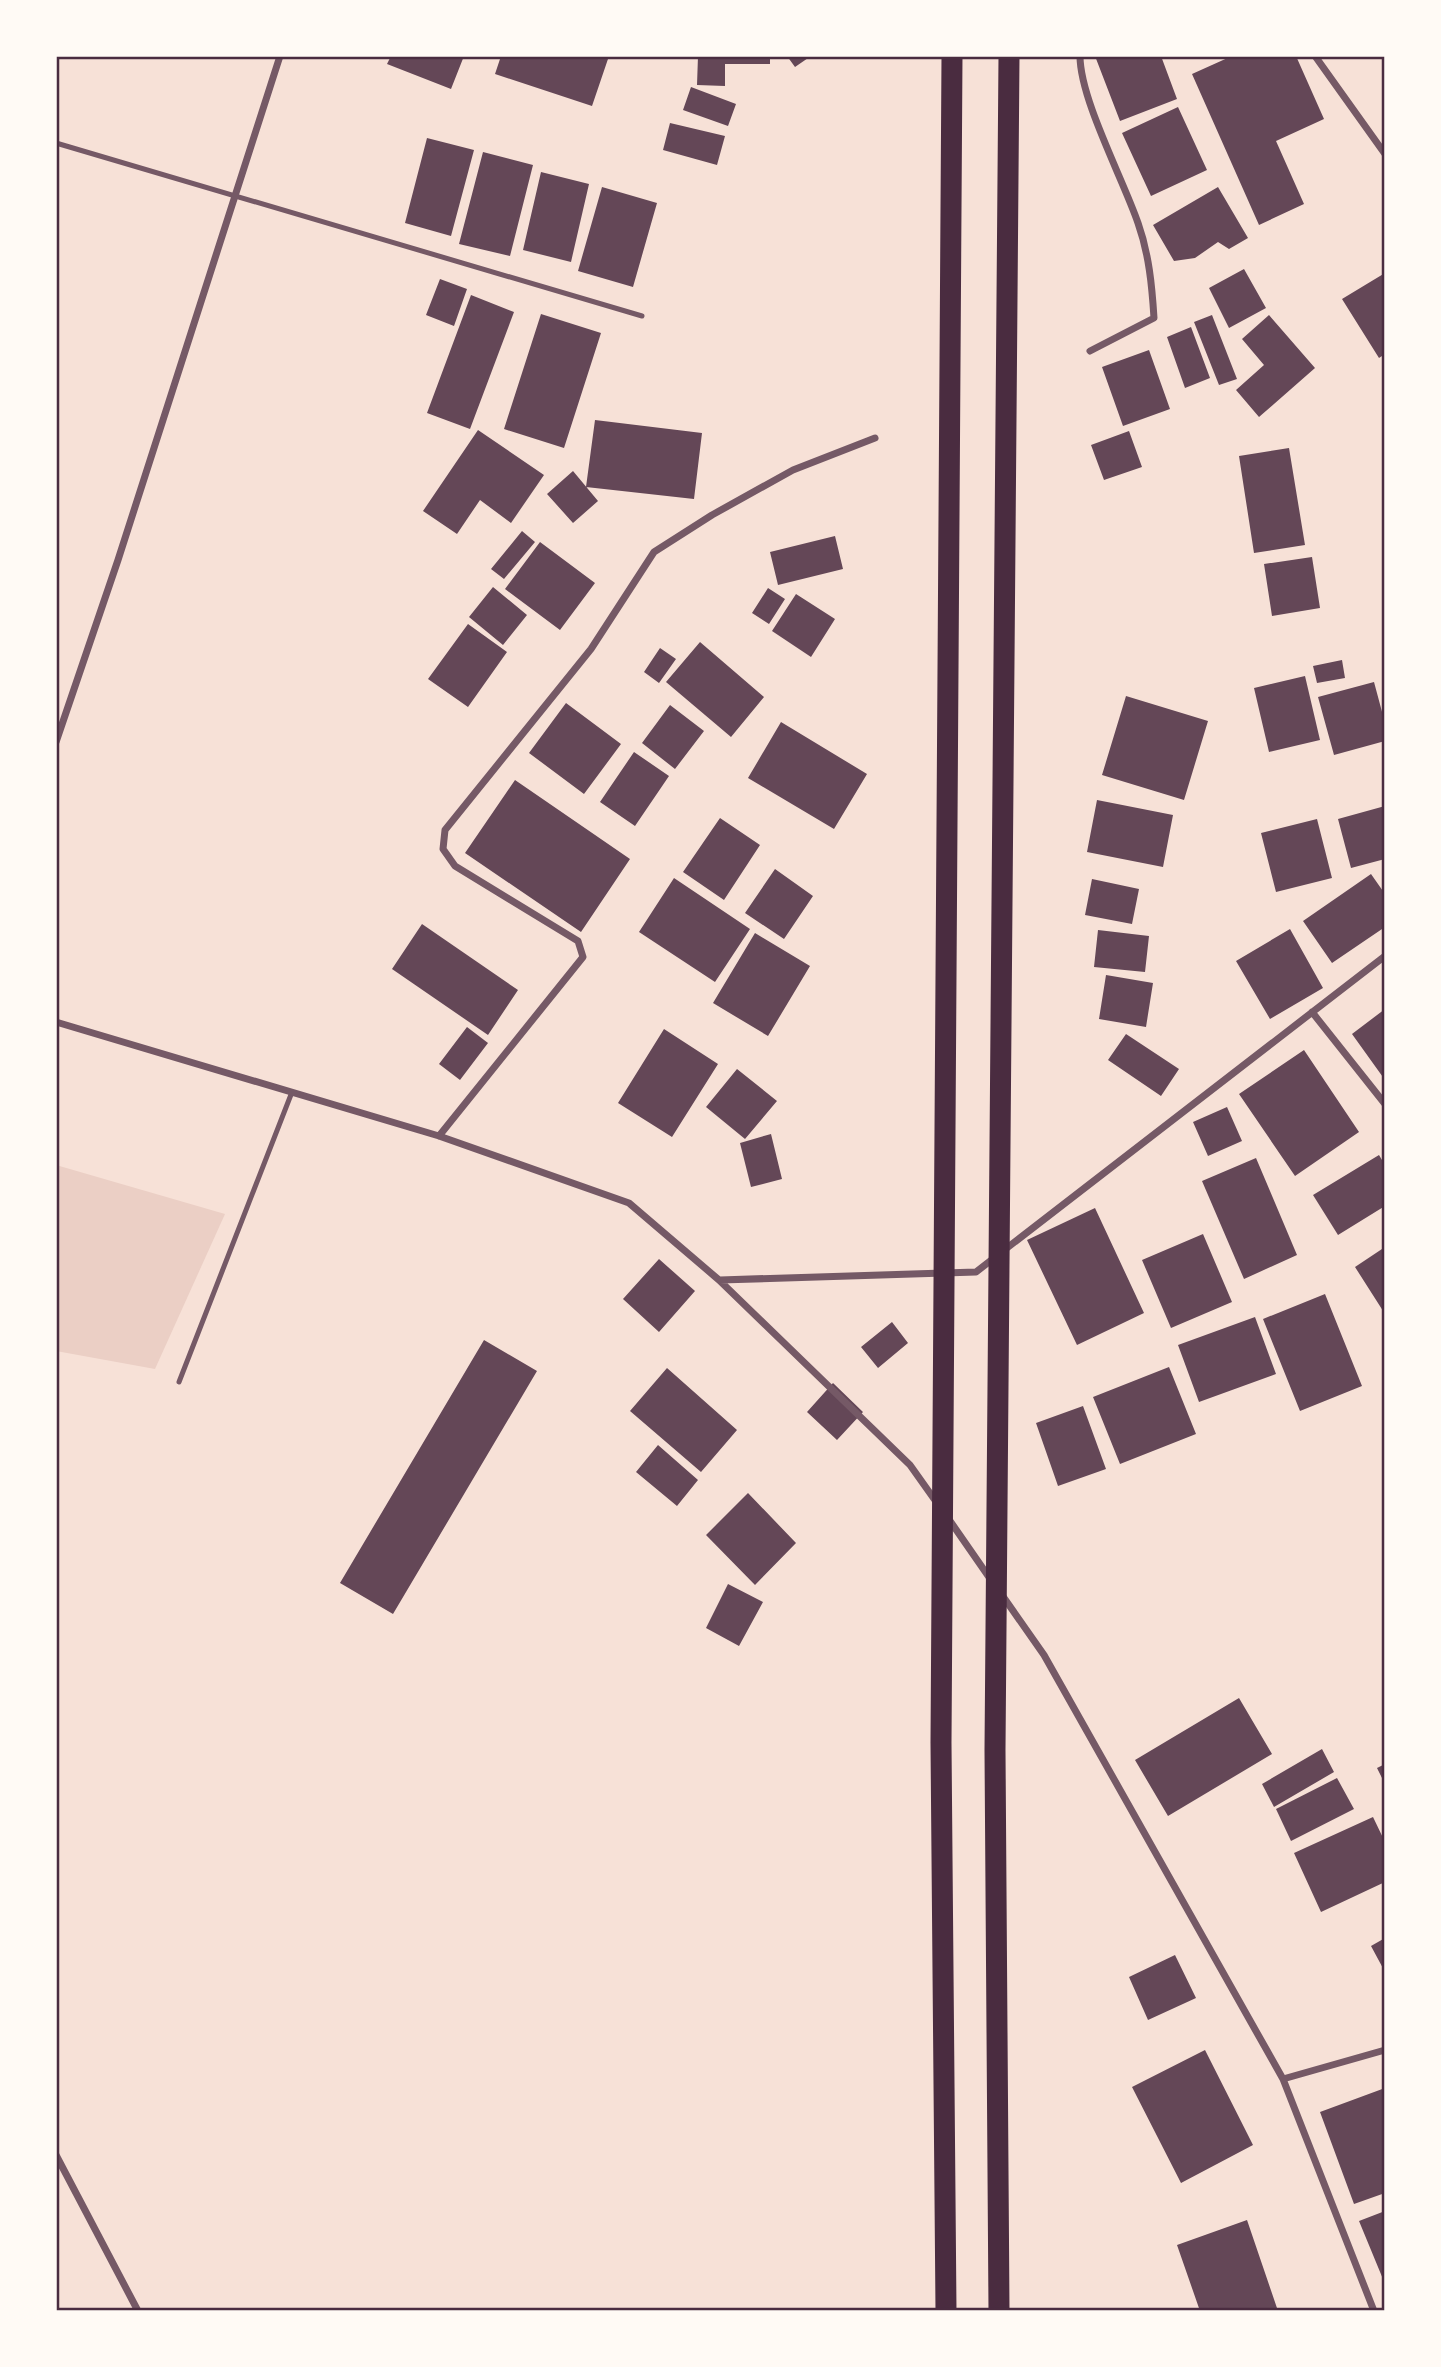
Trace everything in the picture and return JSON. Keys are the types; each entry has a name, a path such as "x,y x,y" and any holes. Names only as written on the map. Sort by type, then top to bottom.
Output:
{"highway":[{"path":"946,2311 941,1743 952,56"},
{"path":"999,2311 995,1750 1009,56"}],"street":[{"path":"56,742 118,560 280,56"},
{"path":"1080,56 1080,68 1102,132 1139,225 1152,280 1154,318 1090,351"},
{"path":"1315,56 1385,154"},
{"path":"439,1136 583,957 578,941 455,866 443,849 445,831 591,649 654,552 712,515 793,470 875,438"},
{"path":"719,1280 976,1272 1385,956"},
{"path":"1311,1012 1385,1104"},
{"path":"56,1022 439,1136 629,1203 719,1280 910,1465 1044,1655 1283,2079 1374,2311"},
{"path":"1283,2079 1385,2050"},
{"path":"56,2155 138,2311"}],"lane":[{"path":"56,143 642,316"},
{"path":"178,1381 292,1092"}],"shaded area":[{"path":"56,1165 225,1214 155,1369 56,1351"}],"building":[{"path":"391,56 464,56 451,89 387,64"},
{"path":"501,56 609,56 592,106 495,74"},
{"path":"698,56 770,56 770,64 725,64 725,86 697,85"},
{"path":"787,56 811,56 795,67"},
{"path":"1095,56 1161,56 1177,99 1120,121"},
{"path":"1232,56 1296,56 1324,119 1276,141 1304,204 1259,225 1192,74"},
{"path":"691,87 736,104 728,126 683,110"},
{"path":"1178,107 1207,170 1151,196 1122,133"},
{"path":"670,123 725,136 717,165 663,150"},
{"path":"427,138 474,150 451,236 405,223"},
{"path":"483,152 533,165 510,256 459,244"},
{"path":"541,172 589,184 571,262 523,250"},
{"path":"602,187 657,203 633,287 578,271"},
{"path":"1218,187 1248,238 1229,249 1218,242 1195,258 1174,261 1153,225"},
{"path":"1244,269 1266,308 1229,328 1209,288"},
{"path":"1385,273 1385,354 1379,358 1342,299"},
{"path":"440,279 467,289 454,326 426,315"},
{"path":"471,295 514,312 470,429 427,413"},
{"path":"541,314 601,333 564,448 504,429"},
{"path":"1212,315 1237,379 1219,385 1194,322"},
{"path":"1269,315 1315,368 1259,417 1236,390 1264,365 1242,339"},
{"path":"1191,327 1210,378 1185,388 1167,337"},
{"path":"1149,350 1170,409 1123,426 1102,367"},
{"path":"595,420 702,433 694,499 586,487"},
{"path":"478,430 544,475 511,523 480,500 457,534 423,511"},
{"path":"1129,431 1142,467 1104,480 1091,445"},
{"path":"1289,448 1305,545 1254,553 1239,456"},
{"path":"573,471 598,501 573,523 547,494"},
{"path":"522,531 535,542 504,579 491,569"},
{"path":"835,536 843,569 778,585 770,552"},
{"path":"540,542 595,583 560,630 505,589"},
{"path":"1312,557 1320,608 1272,616 1264,564"},
{"path":"493,587 527,615 503,645 469,617"},
{"path":"768,588 785,599 769,624 752,613"},
{"path":"796,594 835,619 811,657 772,631"},
{"path":"468,624 507,652 468,707 428,679"},
{"path":"700,642 764,697 731,737 666,682"},
{"path":"660,648 676,659 659,683 644,672"},
{"path":"1342,660 1345,678 1317,683 1313,666"},
{"path":"1305,676 1320,740 1269,752 1254,688"},
{"path":"1374,682 1385,723 1385,741 1334,755 1318,697"},
{"path":"1126,696 1208,721 1184,800 1102,775"},
{"path":"566,703 621,744 584,794 529,753"},
{"path":"670,705 704,731 675,769 642,743"},
{"path":"781,722 867,774 834,829 748,778"},
{"path":"634,752 669,776 635,826 600,802"},
{"path":"515,780 630,859 581,932 465,853"},
{"path":"1097,800 1173,815 1163,867 1087,852"},
{"path":"1385,806 1385,859 1351,868 1338,819"},
{"path":"720,818 760,845 724,900 683,872"},
{"path":"1317,819 1332,878 1276,892 1261,833"},
{"path":"775,869 813,896 784,939 745,913"},
{"path":"1371,874 1385,894 1385,927 1332,963 1303,921"},
{"path":"674,878 750,929 715,982 639,932"},
{"path":"1092,879 1139,889 1132,924 1085,915"},
{"path":"422,924 518,990 488,1035 392,969"},
{"path":"1290,929 1323,988 1270,1019 1236,961"},
{"path":"1098,930 1149,936 1145,972 1094,967"},
{"path":"755,933 810,966 768,1036 713,1003"},
{"path":"1106,975 1153,983 1146,1027 1099,1019"},
{"path":"1385,1009 1385,1080 1352,1034"},
{"path":"467,1027 488,1043 460,1080 439,1064"},
{"path":"664,1029 718,1064 672,1137 618,1103"},
{"path":"1126,1034 1179,1069 1161,1096 1108,1060"},
{"path":"1304,1050 1359,1132 1295,1176 1239,1094"},
{"path":"737,1069 777,1101 745,1139 706,1107"},
{"path":"1227,1107 1242,1141 1208,1156 1193,1122"},
{"path":"771,1134 782,1179 751,1187 740,1143"},
{"path":"1379,1155 1385,1165 1385,1206 1338,1235 1313,1195"},
{"path":"1256,1158 1297,1255 1244,1279 1202,1181"},
{"path":"1095,1208 1144,1313 1077,1345 1027,1240"},
{"path":"1203,1234 1232,1302 1171,1328 1142,1260"},
{"path":"1385,1247 1385,1314 1355,1267"},
{"path":"659,1259 695,1291 659,1332 623,1299"},
{"path":"1325,1294 1362,1386 1300,1411 1263,1319"},
{"path":"1255,1317 1276,1374 1199,1402 1178,1345"},
{"path":"892,1322 908,1343 878,1368 861,1347"},
{"path":"484,1340 537,1371 393,1614 340,1583"},
{"path":"1169,1367 1196,1434 1120,1464 1093,1397"},
{"path":"667,1368 737,1430 701,1472 630,1411"},
{"path":"833,1383 863,1412 837,1440 807,1412"},
{"path":"1083,1406 1106,1469 1058,1486 1036,1423"},
{"path":"658,1445 698,1480 677,1506 636,1472"},
{"path":"748,1493 796,1543 755,1585 706,1535"},
{"path":"728,1584 763,1602 739,1646 706,1628"},
{"path":"1239,1698 1272,1754 1168,1816 1135,1760"},
{"path":"1322,1749 1334,1772 1274,1807 1262,1784"},
{"path":"1385,1764 1385,1784 1377,1768"},
{"path":"1337,1778 1354,1809 1291,1841 1276,1809"},
{"path":"1373,1817 1385,1842 1385,1882 1321,1912 1294,1853"},
{"path":"1385,1938 1385,1972 1371,1946"},
{"path":"1175,1955 1196,1998 1148,2020 1129,1977"},
{"path":"1205,2050 1253,2145 1181,2183 1132,2087"},
{"path":"1385,2088 1385,2193 1354,2204 1320,2112"},
{"path":"1385,2211 1385,2284 1359,2221"},
{"path":"1247,2220 1278,2311 1200,2311 1177,2245"}]}
